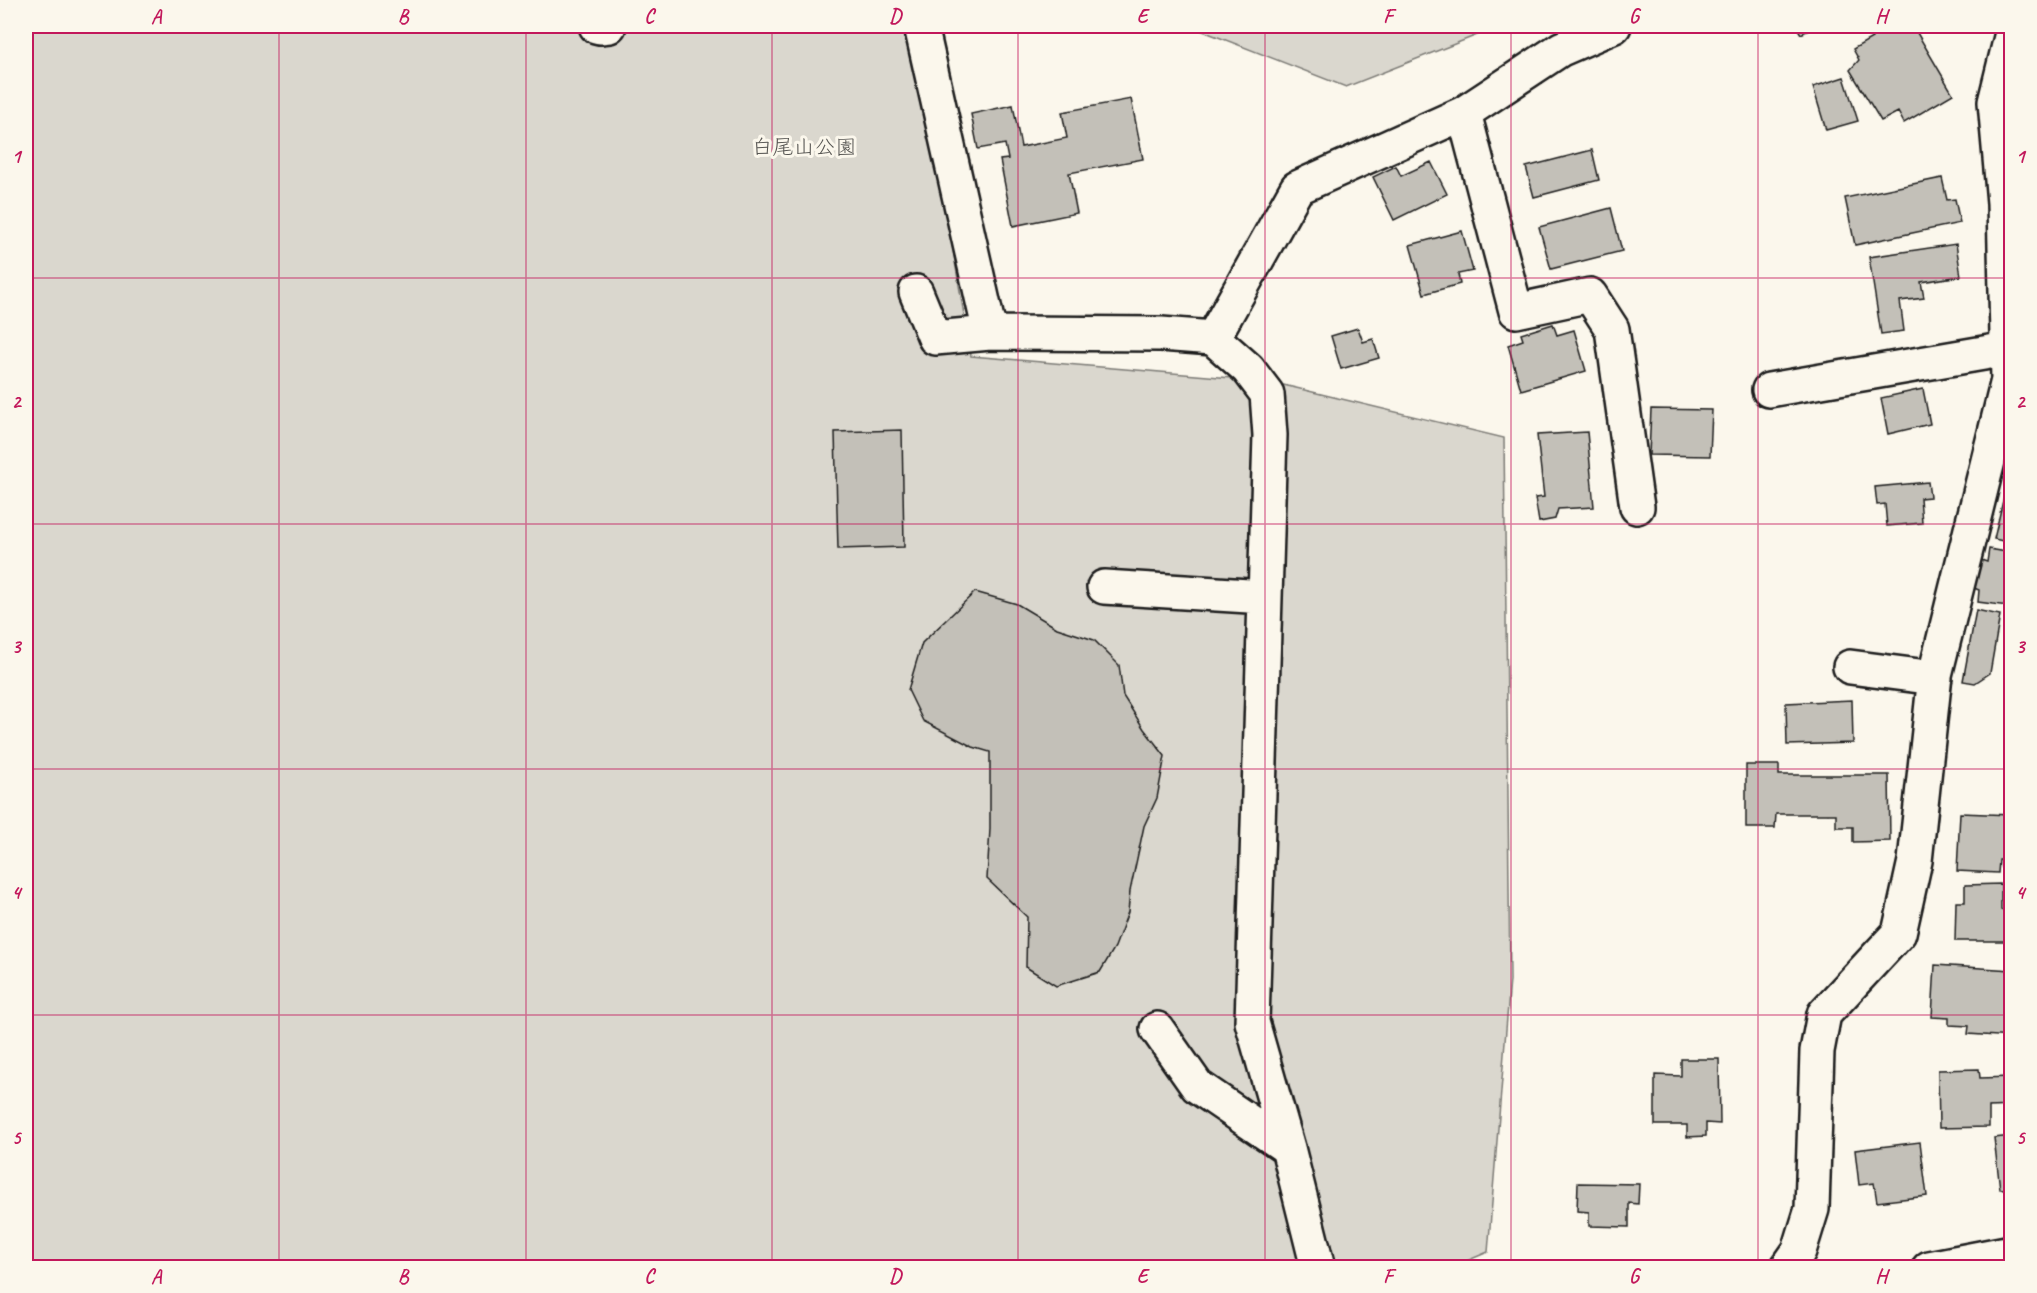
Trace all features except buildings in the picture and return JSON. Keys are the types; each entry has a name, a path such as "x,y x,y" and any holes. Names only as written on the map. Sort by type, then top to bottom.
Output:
{"street":[{"path":"596,26 609,26"},
{"path":"921,26 990,333"},
{"path":"1213,338 1297,188 1464,113 1561,49 1614,26"},
{"path":"1788,1268 1799,1251 1812,1209 1817,1051 1824,1014 1899,933 1915,861 1935,678 2008,380 2007,186 1995,102 2011,29"},
{"path":"1464,113 1516,310 1590,295 1611,329 1637,507"},
{"path":"916,292 935,338 990,333 1161,334 1213,338 1248,369 1267,394 1270,435 1252,1022 1288,1148 1318,1268"},
{"path":"1769,390 2007,349"},
{"path":"1104,587 1265,597"},
{"path":"1850,667 1935,678"},
{"path":"1158,1029 1197,1086 1288,1148"},
{"path":"1929,1268 2012,1252"}],"green space":[{"name":"白尾山公園","path":"26,26 915,26 971,356 1267,381 1504,438 1510,980 1488,1252 1450,1268 26,1267"},
{"path":"1190,26 1500,26 1346,87"}]}
